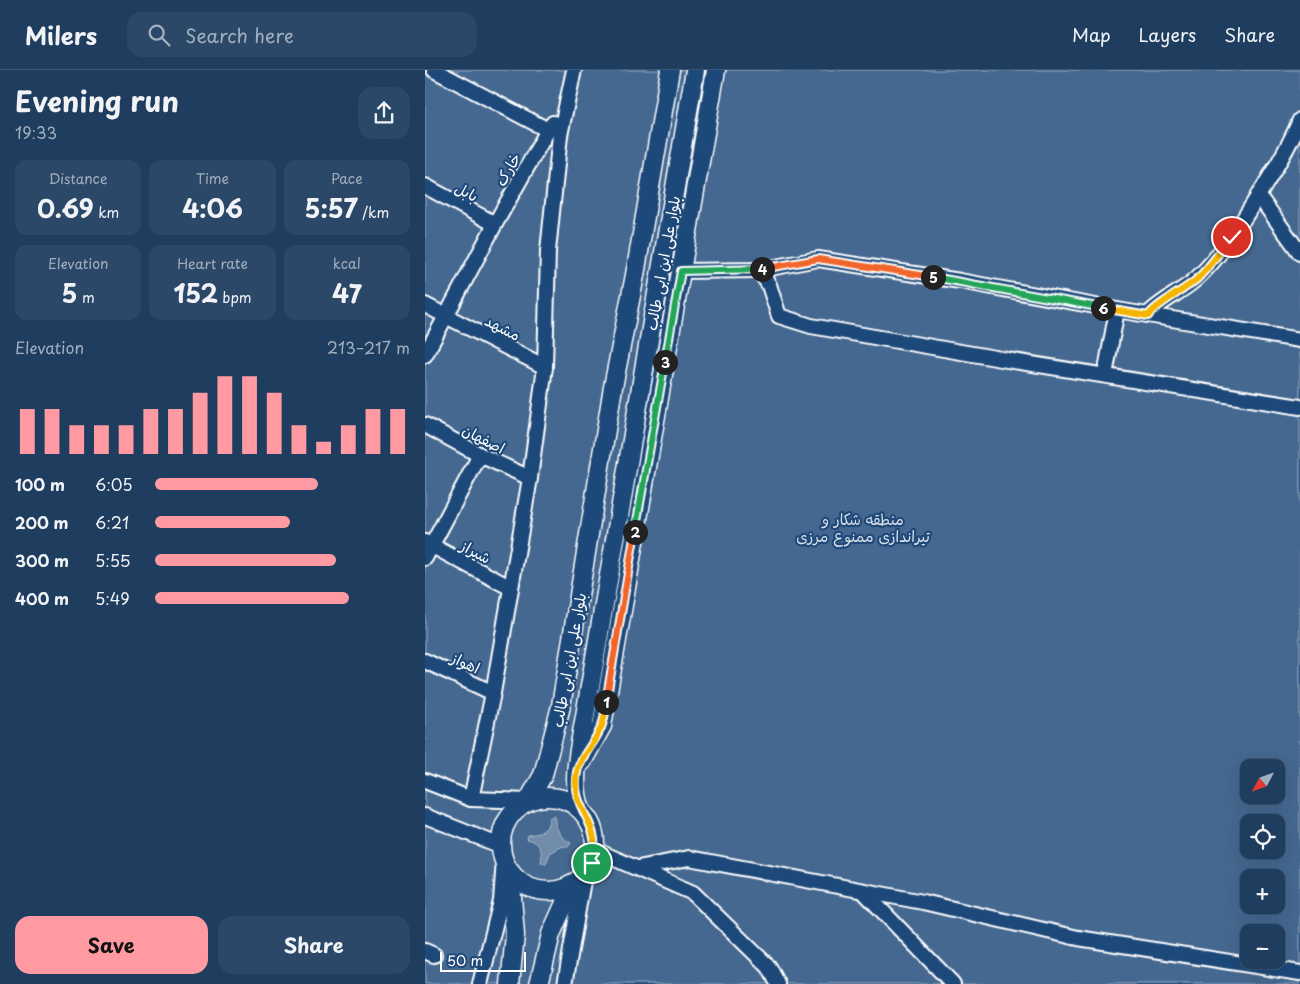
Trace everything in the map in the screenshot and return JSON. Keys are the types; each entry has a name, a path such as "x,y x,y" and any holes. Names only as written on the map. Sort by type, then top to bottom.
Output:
{"main road":[{"name":"بلوار علی ابن ابی طالب","path":"528,801 543,775 561,706 613,387 635,275 670,70"},
{"name":"بلوار علی ابن ابی طالب","path":"581,810 576,796 577,771 695,70"},
{"path":"577,771 602,726 716,70"},
{"path":"510,984 515,935 502,832 516,808 528,801 542,797 556,797 570,802 581,810 590,822 595,835 595,850 592,863 562,904 551,934 539,984"},
{"path":"505,859 520,882 532,888 546,891 560,890 578,880"}],"street":[{"path":"471,799 493,693 530,478 545,367 549,251 560,135 574,70"},
{"path":"443,72 548,130"},
{"name":"خارک","path":"447,316 495,224 548,130 565,105"},
{"path":"1148,316 1153,309 1172,299 1197,278 1232,237 1282,158 1300,120"},
{"name":"بابل","path":"425,186 495,224"},
{"path":"1258,195 1300,253"},
{"path":"681,271 759,270 818,259 960,281 1148,316 1300,340"},
{"path":"759,270 769,285 779,316 811,326 1300,407"},
{"name":"مشهد","path":"425,304 545,367"},
{"path":"1105,375 1117,310"},
{"path":"425,355 447,316"},
{"name":"اصفهان","path":"425,425 480,456 530,478"},
{"path":"427,548 480,456"},
{"name":"شیراز","path":"427,548 511,588"},
{"name":"اهواز","path":"425,661 493,693"},
{"path":"425,781 471,799 528,801"},
{"path":"425,816 505,859 501,901 480,984"},
{"path":"595,850 693,893 769,967 778,984"},
{"path":"638,868 689,858 923,902 1078,938 1300,973"},
{"path":"565,984 578,880"},
{"path":"863,891 953,984"}],"green space":[{"name":"منطقه شکار و تیراندازی ممنوع مرزی","path":"425,70 1300,70 1300,984 425,984"}],"shaded area":[{"path":"554,816 559,832 571,843 568,847 563,846 550,853 546,864 541,863 540,847 535,842 527,839 528,835 543,831 549,822 549,818"}],"route":[{"path":"592,863 595,850 595,835 590,822 581,810 576,796 577,771 602,726 681,271 759,270 818,259 960,281 1148,316 1153,309 1172,299 1197,278 1232,237"}]}
